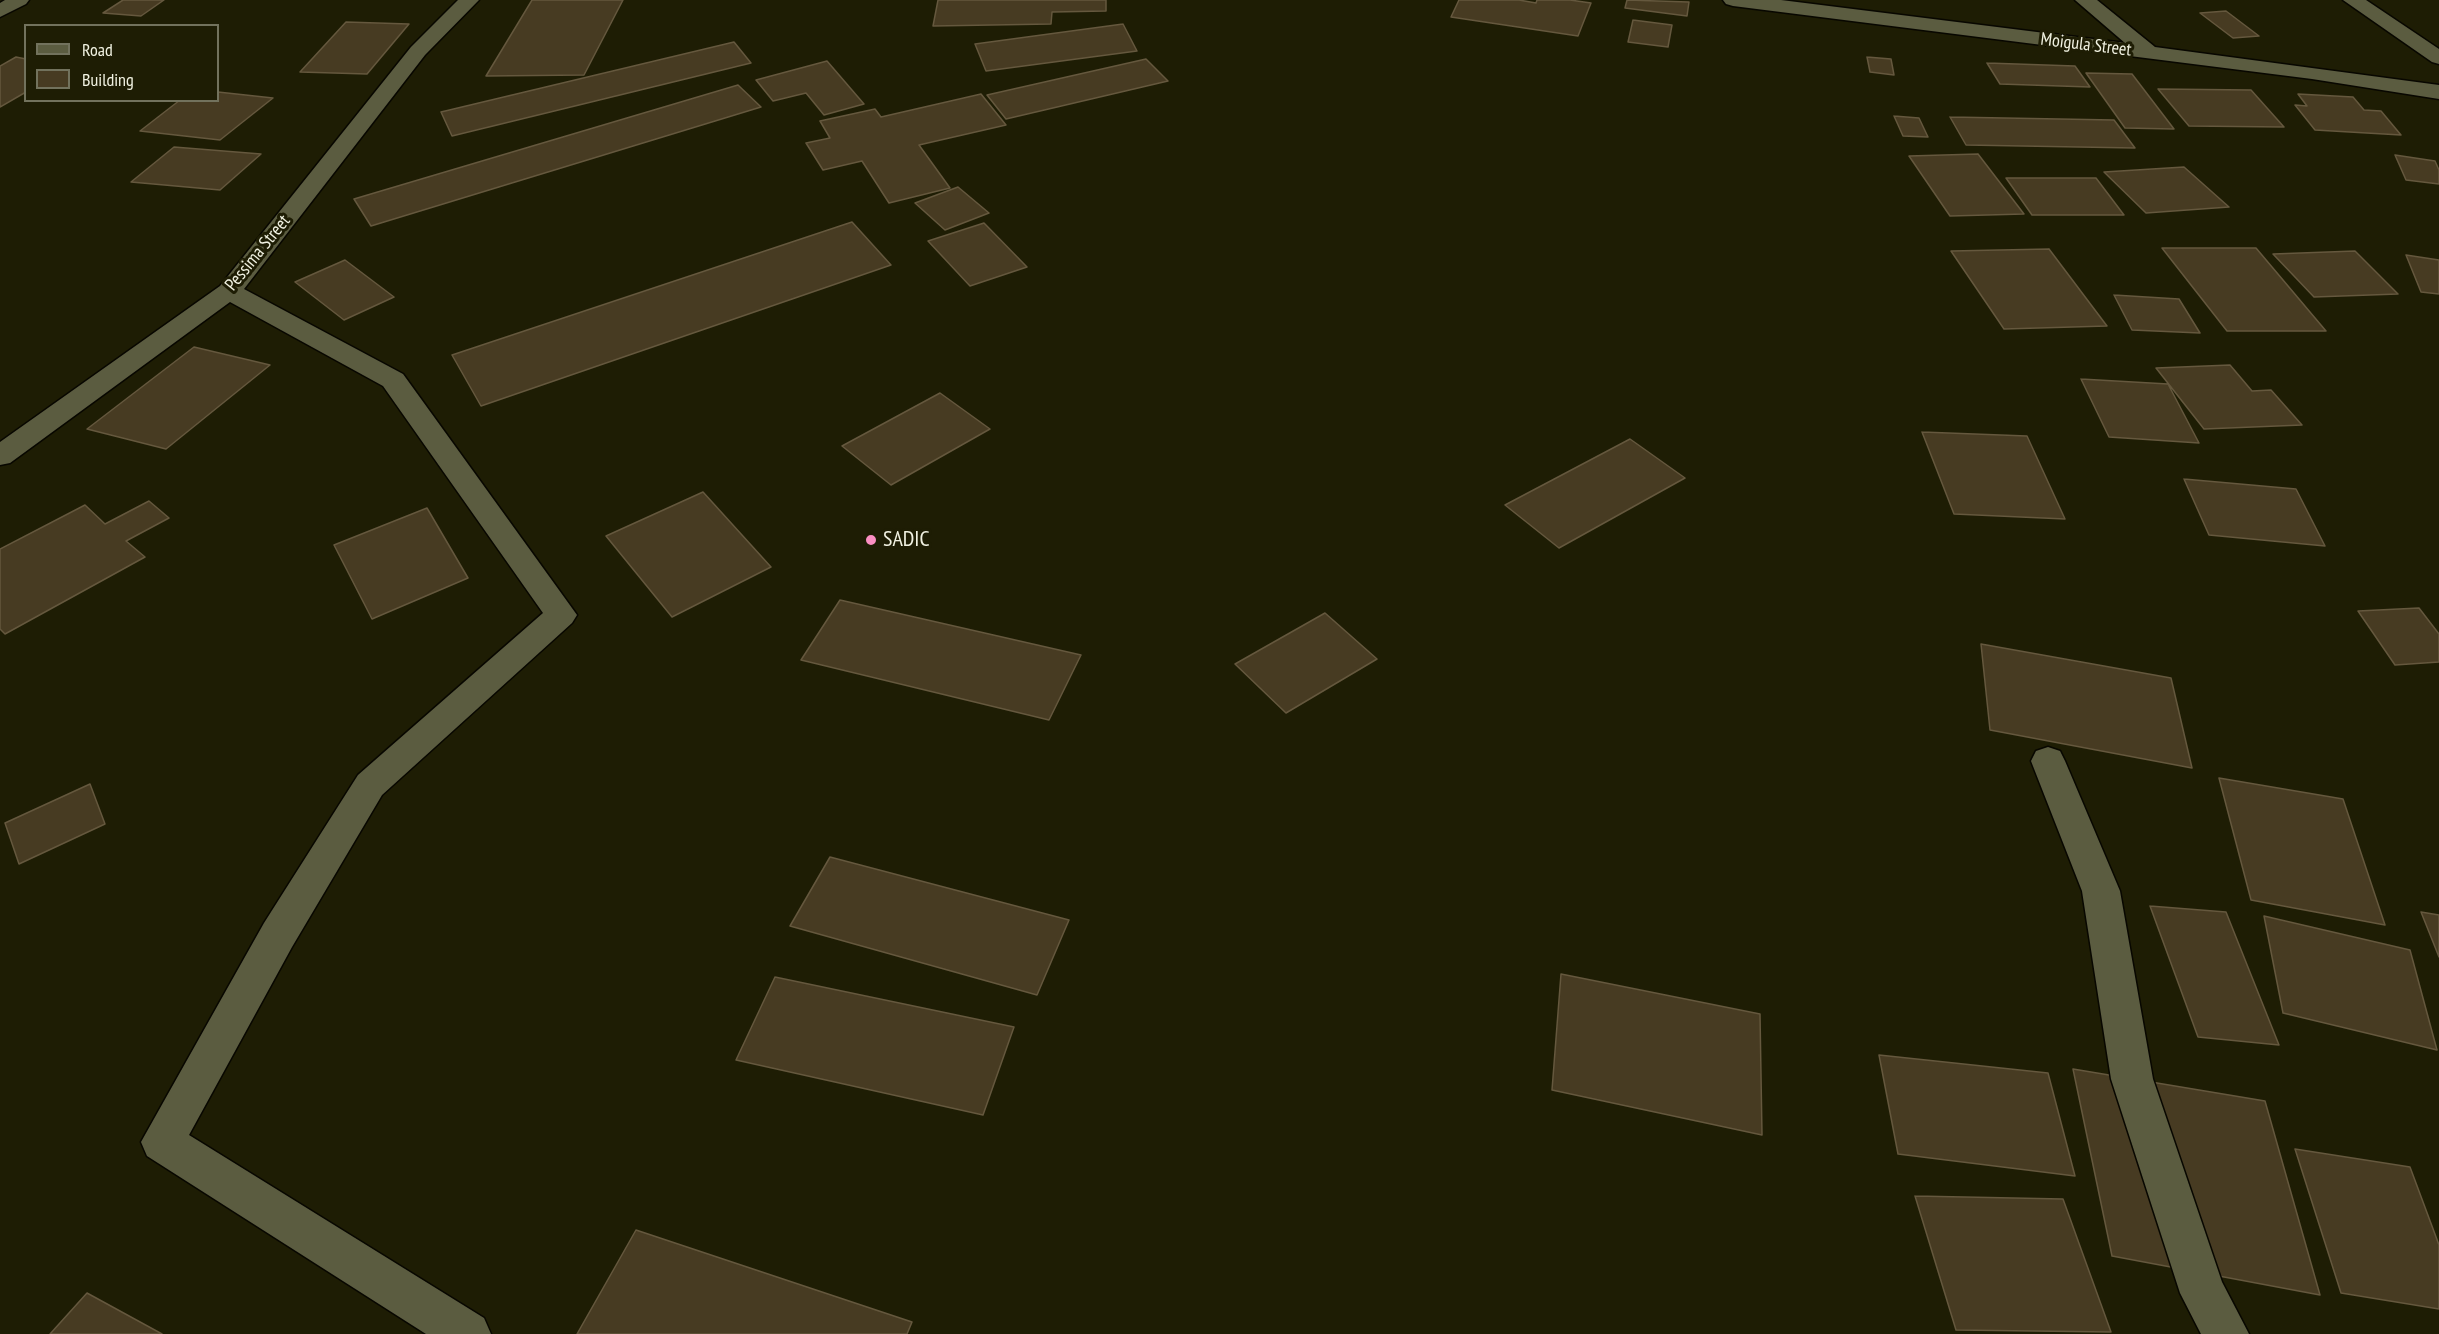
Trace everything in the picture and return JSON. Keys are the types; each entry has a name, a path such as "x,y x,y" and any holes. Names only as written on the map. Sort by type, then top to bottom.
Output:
{"street":[{"path":"0,11 19,0"},
{"name":"Pessima Street","path":"0,456 229,291 418,51 470,0"},
{"name":"Moigula Street","path":"1733,0 1781,4 2151,54 2312,73 2439,92"},
{"path":"2085,0 2151,54"},
{"path":"2353,0 2439,58"},
{"path":"229,291 393,381 561,615 370,784 278,935 162,1142 468,1334"},
{"path":"2048,760 2101,891 2132,1079 2203,1293 2226,1334"}],"building":[{"path":"123,0 164,0 141,16 103,13"},
{"path":"532,0 623,0 584,75 486,76"},
{"path":"938,0 1106,0 1106,11 1052,12 1051,24 933,26"},
{"path":"1459,0 1519,0 1536,3 1537,0 1570,0 1591,3 1578,36 1451,17"},
{"path":"1627,0 1689,2 1687,16 1625,8"},
{"path":"2226,11 2259,36 2233,38 2200,13"},
{"path":"1633,20 1672,25 1668,47 1628,42"},
{"path":"346,22 409,24 367,74 300,72"},
{"path":"1123,24 1137,51 986,71 975,44"},
{"path":"734,42 751,63 452,136 441,112"},
{"path":"16,57 24,59 24,93 0,107 0,66"},
{"path":"1867,57 1891,59 1894,75 1870,72"},
{"path":"1146,59 1168,81 1006,119 987,95"},
{"path":"827,61 864,104 824,115 806,93 773,101 756,80"},
{"path":"1987,63 2075,66 2090,87 2000,84"},
{"path":"2086,73 2132,74 2174,129 2125,128"},
{"path":"738,85 761,107 371,226 354,199"},
{"path":"2158,89 2251,90 2284,127 2189,126"},
{"path":"219,92 273,98 220,140 140,131 177,102 219,102"},
{"path":"981,94 1006,125 919,145 950,188 889,203 862,161 823,170 806,143 830,138 820,121 875,109 881,117"},
{"path":"2298,94 2353,97 2364,110 2381,111 2401,135 2315,130 2295,105 2307,106"},
{"path":"1894,116 1919,118 1928,137 1903,136"},
{"path":"1950,117 2114,120 2135,148 1966,145"},
{"path":"174,147 261,154 220,190 131,182"},
{"path":"1978,154 2024,214 1950,216 1909,156"},
{"path":"2395,155 2435,161 2439,170 2439,184 2406,180"},
{"path":"2184,167 2229,207 2146,213 2104,172"},
{"path":"2006,178 2096,178 2124,215 2032,215"},
{"path":"958,187 989,213 945,230 915,203"},
{"path":"852,222 891,265 481,406 452,355"},
{"path":"984,223 1027,267 970,286 928,241"},
{"path":"2162,248 2256,248 2326,331 2227,331"},
{"path":"2049,249 2107,326 2004,329 1951,251"},
{"path":"2355,251 2398,294 2314,297 2273,254"},
{"path":"2406,255 2439,260 2439,294 2421,292"},
{"path":"345,260 394,297 344,320 295,282"},
{"path":"2114,295 2179,299 2200,333 2132,330"},
{"path":"194,347 270,365 166,449 87,429"},
{"path":"2230,365 2252,391 2271,390 2302,425 2204,429 2156,368"},
{"path":"2081,379 2168,384 2199,443 2109,437"},
{"path":"940,393 990,429 891,485 842,446"},
{"path":"1922,432 2027,436 2065,519 1954,514"},
{"path":"1630,439 1685,478 1559,548 1505,505"},
{"path":"2184,479 2296,489 2325,546 2209,535"},
{"path":"703,492 771,567 672,617 606,536"},
{"path":"149,501 169,518 126,541 145,557 5,634 0,629 0,549 85,505 105,524"},
{"path":"427,508 468,578 372,619 334,545"},
{"path":"840,600 1081,655 1049,720 801,660"},
{"path":"2419,608 2439,634 2439,662 2395,665 2358,611"},
{"path":"1325,613 1377,659 1286,713 1235,664"},
{"path":"1981,644 2171,678 2192,768 1990,730"},
{"path":"2219,778 2343,799 2385,925 2251,900"},
{"path":"90,784 105,824 19,864 5,823"},
{"path":"830,857 1069,920 1037,995 790,926"},
{"path":"2150,906 2226,912 2279,1045 2198,1037"},
{"path":"2421,912 2439,915 2439,957"},
{"path":"2264,916 2410,950 2437,1050 2283,1013"},
{"path":"1561,974 1760,1014 1762,1135 1552,1090"},
{"path":"775,977 1014,1027 983,1115 736,1060"},
{"path":"1879,1055 2048,1073 2075,1176 1898,1154"},
{"path":"2073,1069 2265,1101 2320,1295 2112,1256"},
{"path":"2295,1149 2410,1167 2439,1245 2439,1309 2341,1293"},
{"path":"1915,1196 2063,1199 2111,1332 1956,1330"},
{"path":"636,1230 912,1322 907,1334 577,1334"},
{"path":"87,1293 162,1334 50,1334"}],"place":[{"name":"SADIC","path":"871,540"}]}
